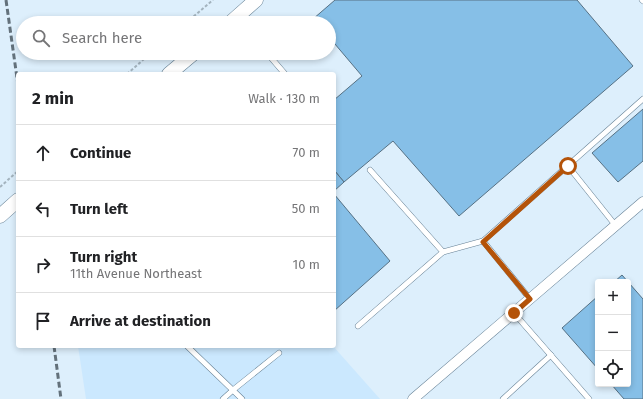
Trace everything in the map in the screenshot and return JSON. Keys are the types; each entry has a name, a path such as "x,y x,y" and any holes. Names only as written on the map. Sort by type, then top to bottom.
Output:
{"main road":[{"path":"240,16 256,0"},
{"path":"171,72 186,60"},
{"path":"0,216 16,202"}],"street":[{"path":"413,399 643,202"}],"lane":[{"path":"272,60 283,72"},
{"path":"358,326 443,252 483,242 643,99"},
{"path":"568,166 616,226"},
{"path":"370,170 443,252"},
{"path":"483,242 530,299"},
{"path":"514,313 589,399"},
{"path":"189,348 242,399"},
{"path":"223,399 279,353"},
{"path":"503,399 551,355"}],"path":[{"path":"194,16 213,0"},
{"path":"129,72 143,60"},
{"path":"0,187 16,173"}],"shaded area":[{"path":"78,348 335,348 380,399 86,399"}],"building":[{"path":"335,0 577,0 633,66 459,216 393,141 344,182 336,172 336,98 362,76 336,45 336,16 316,16"},
{"path":"643,109 643,161 618,182 592,153"},
{"path":"336,172 344,182 336,189"},
{"path":"336,196 390,261 336,309"},
{"path":"622,275 626,279 617,279"},
{"path":"631,285 643,299 643,399 624,399 614,387 631,387"},
{"path":"595,299 595,366 562,328"}],"railway":[{"path":"6,0 16,72"},
{"path":"54,348 61,399"}],"route":[{"path":"514,313 530,299 483,242 568,166"}]}
